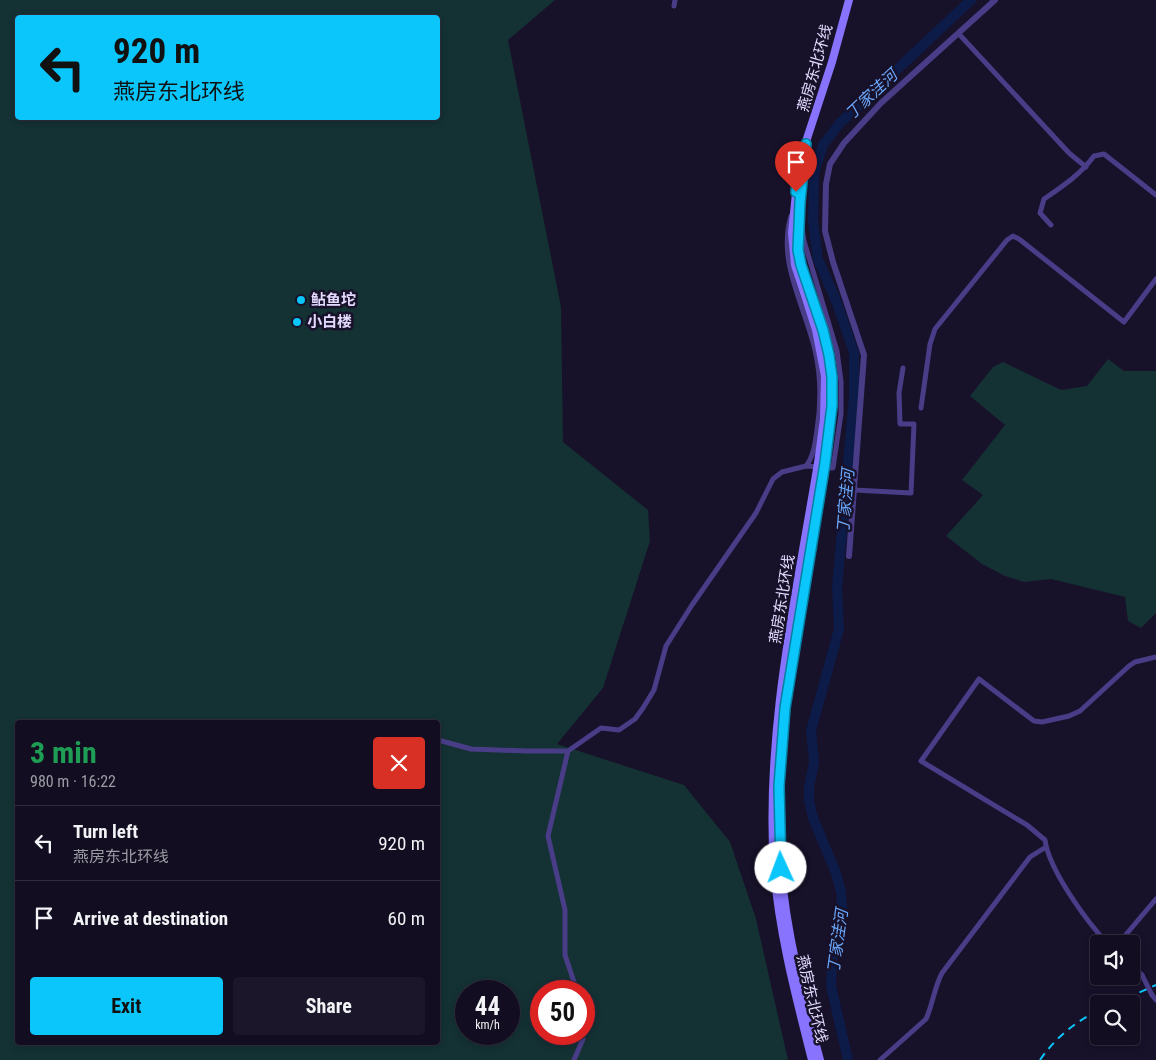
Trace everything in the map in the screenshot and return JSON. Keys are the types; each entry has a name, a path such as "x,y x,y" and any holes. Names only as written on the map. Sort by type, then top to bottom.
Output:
{"main road":[{"name":"燕房东北环线","path":"820,1060 794,957 781,868 779,786 785,708 821,463 825,412 825,376 816,330 795,265 792,233 797,204 799,163 832,62 849,0"},
{"name":"燕房东北环线","path":"812,1060 788,961 774,868 773,785 778,706 821,463"}],"street":[{"path":"849,556 864,355 833,262 825,231 826,184 830,164 844,143 881,103 995,0"},
{"path":"958,33 1069,153 1086,168"},
{"path":"1051,225 1040,213 1044,199 1086,168 1094,156 1104,154 1156,195"},
{"path":"797,204 788,224 787,247 792,278 815,350 820,399 818,424 812,454 806,466"},
{"path":"440,740 471,748 527,751 568,750 601,728 620,730 635,719 654,690 666,646 692,604 756,513 773,479 782,472 806,466 833,468 841,414 841,381 837,351 804,241 797,204"},
{"path":"921,408 930,344 935,329 1007,240 1013,236 1124,322 1156,278"},
{"path":"854,490 910,493 914,424 900,424 899,393 903,368"},
{"path":"1100,935 1073,900 1046,847 1045,840 1027,825 921,761 980,679 1034,721 1042,722 1069,716 1080,711 1129,666 1135,662 1156,657"},
{"path":"568,750 548,836 565,910 565,956 573,980"},
{"path":"880,1060 926,1019 942,973 1030,857 1046,847"},
{"path":"1126,935 1156,899"},
{"path":"1140,973 1154,997"},
{"path":"574,1060 580,1045"}],"green space":[{"path":"0,0 555,0 508,40 561,307 563,442 648,510 650,541 603,688 557,744 684,785 730,842 756,919 788,1060 0,1060"},
{"path":"1108,359 1124,371 1156,371 1156,613 1141,628 1128,621 1125,597 1051,579 1024,582 1005,576 982,564 946,536 983,495 962,480 1005,425 970,396 993,367 1003,362 1061,390 1087,386"}],"waterway":[{"name":"丁家洼河","path":"848,1060 831,986 833,947 842,907 841,892 836,873 813,818 809,800 809,788 814,762 811,731 839,629 837,588 854,397 854,353 837,303 818,259 813,221 814,173 823,145 840,123 971,0"}],"railway":[{"path":"1134,995 1156,985"},
{"path":"1040,1060 1066,1031 1090,1015"}],"place":[{"name":"鲇鱼坨","path":"301,300"},
{"name":"小白楼","path":"297,322"}],"route":[{"path":"781,868 779,786 785,708 825,463 832,406 832,377 829,355 798,250 800,202 806,144 799,163 796,192"}]}
